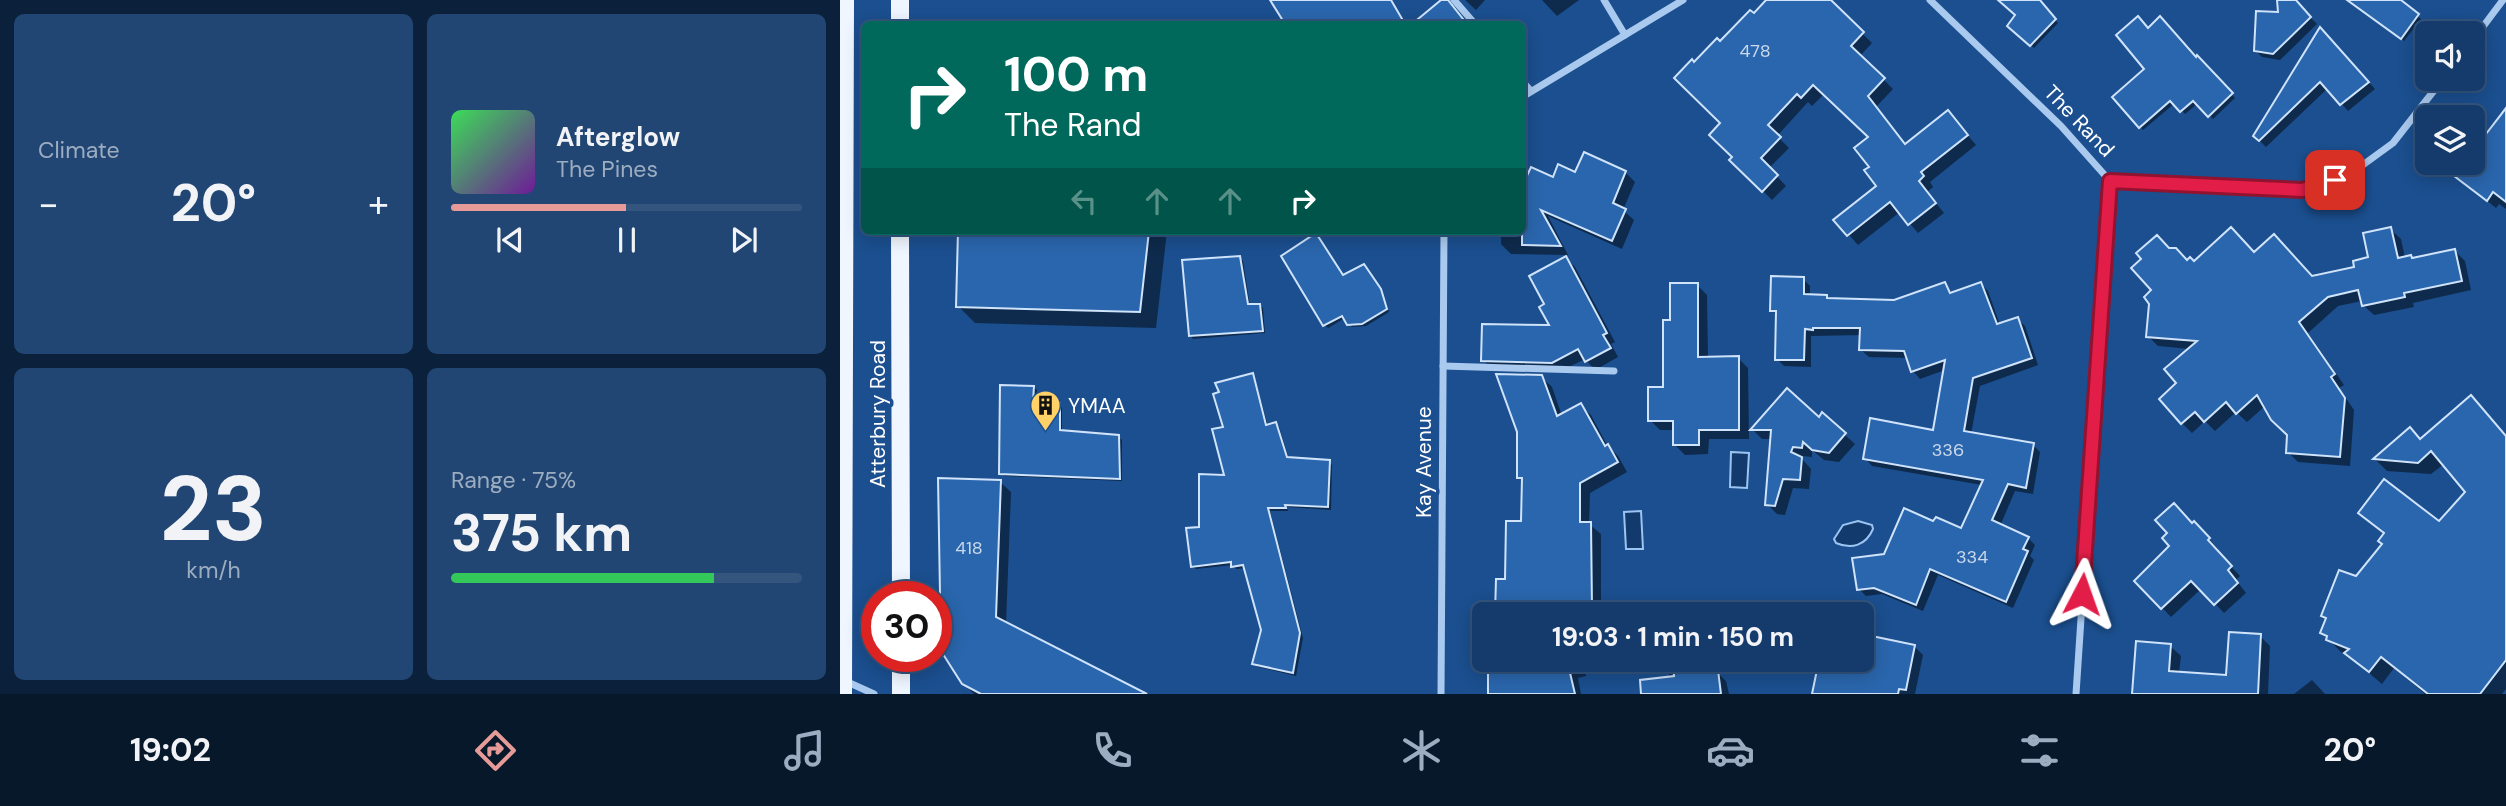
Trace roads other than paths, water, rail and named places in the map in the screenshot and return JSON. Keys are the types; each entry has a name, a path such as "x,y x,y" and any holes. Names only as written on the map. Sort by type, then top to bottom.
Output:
{"main road":[{"name":"Atterbury Road","path":"842,684 845,0"},
{"path":"900,0 900,21"},
{"name":"Atterbury Road","path":"900,235 901,581"},
{"path":"840,436 845,407"},
{"path":"901,672 901,694"}],"street":[{"path":"1454,0 1472,21"},
{"path":"1604,0 1625,35"},
{"path":"1526,94 1683,0"},
{"name":"The Rand","path":"1930,0 2061,125 2110,181 2302,190 2335,180 2378,156 2393,143 2434,91"},
{"path":"2485,25 2504,2"},
{"path":"1526,85 1531,91"},
{"path":"2076,694 2110,181"},
{"name":"Kay Avenue","path":"1441,694 1444,235"},
{"path":"1443,366 1614,371"},
{"path":"842,684 874,694"}],"water":[{"path":"1731,452 1749,453 1747,488 1730,487"},
{"path":"1641,511 1643,549 1626,549 1624,512"},
{"path":"1858,521 1872,525 1873,529 1867,539 1853,546 1836,543 1834,539 1843,525"}],"place":[{"name":"YMAA","path":"1045,433"}]}
